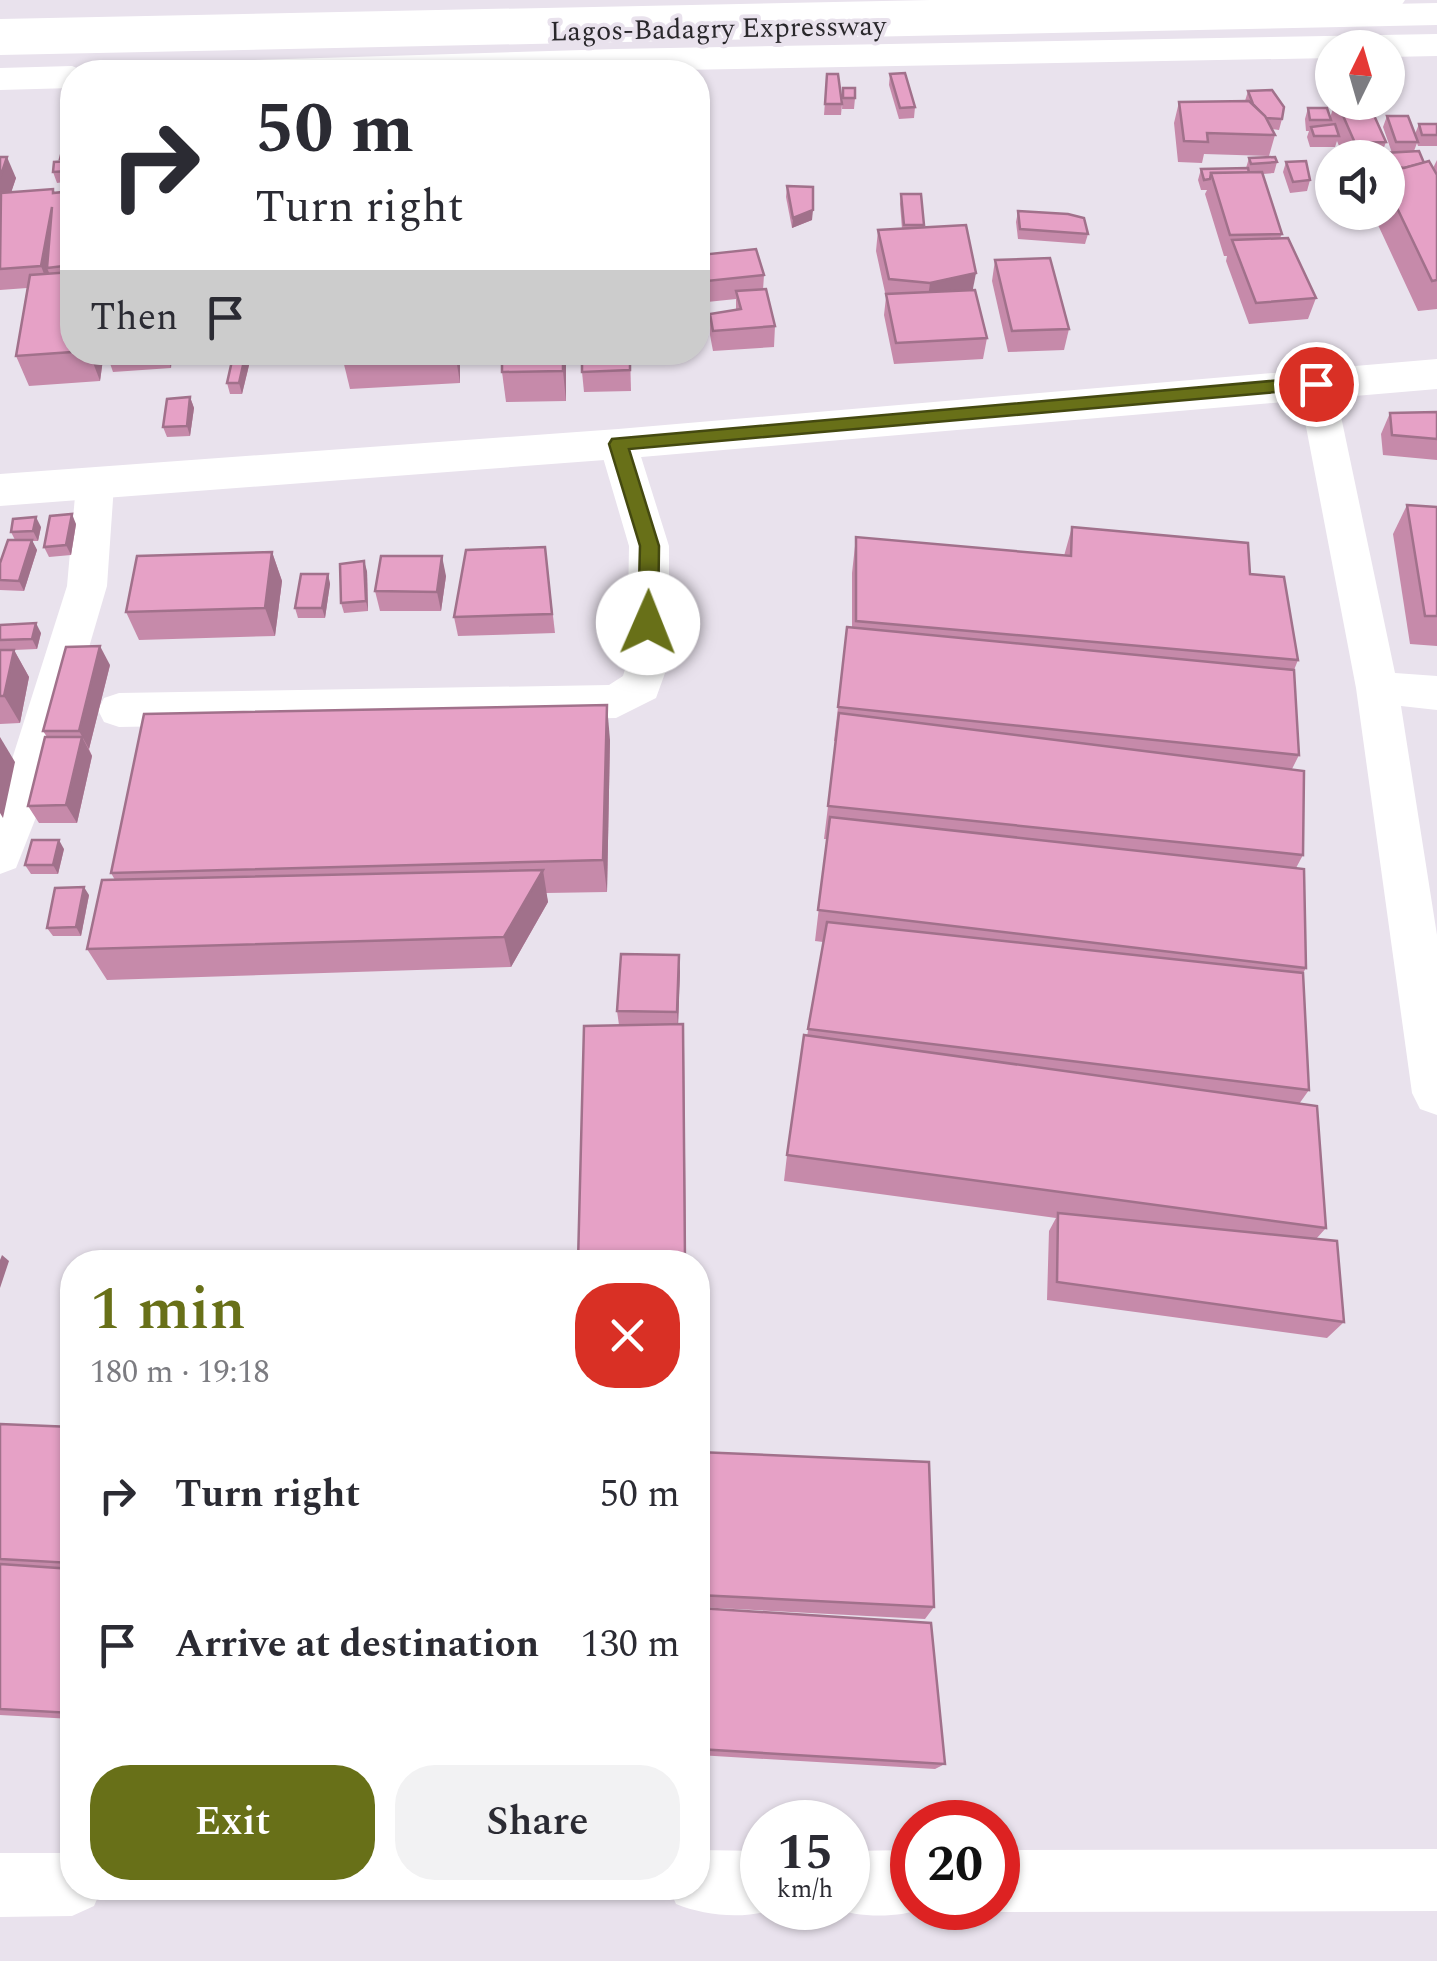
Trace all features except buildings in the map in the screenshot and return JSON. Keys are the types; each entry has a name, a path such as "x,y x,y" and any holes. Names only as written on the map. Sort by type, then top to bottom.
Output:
{"main road":[{"name":"Lagos-Badagry Expressway","path":"0,44 1437,14"},
{"name":"Lagos-Badagry Expressway","path":"634,60 1437,45"},
{"path":"0,79 60,77"},
{"path":"0,490 618,444 1314,374 1437,355"},
{"path":"0,469 1314,374 1437,374"}],"street":[{"path":"0,28 1390,0"},
{"path":"1314,374 1377,688 1437,1093"},
{"path":"119,710 616,700 642,686 648,662 649,546 618,444"},
{"path":"0,855 26,788 87,586 96,485"},
{"path":"1377,688 1437,693"},
{"path":"1020,1881 1437,1880"},
{"path":"710,1882 740,1882"},
{"path":"0,1884 60,1884"}],"route":[{"path":"648,623 649,546 618,444 1316,384"}]}
